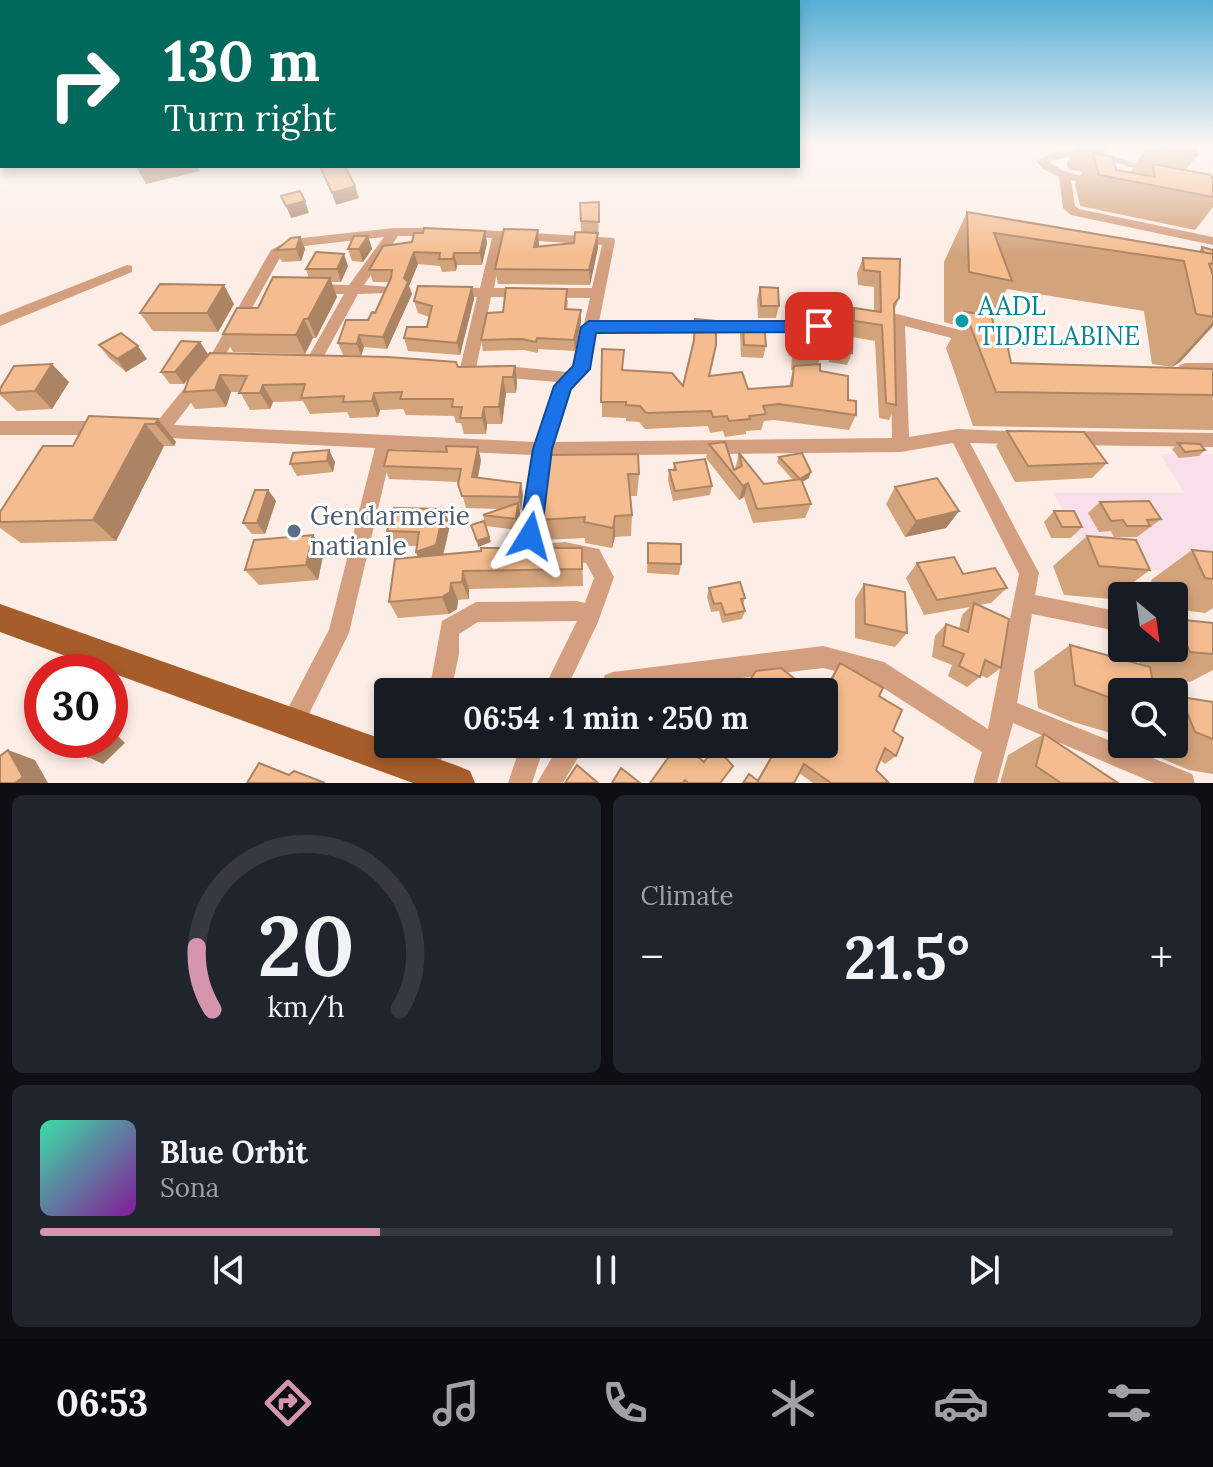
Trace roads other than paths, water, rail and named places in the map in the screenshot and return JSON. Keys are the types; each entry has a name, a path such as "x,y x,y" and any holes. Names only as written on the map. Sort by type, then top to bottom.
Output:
{"main road":[{"path":"0,618 292,724 374,744"},
{"path":"431,758 458,783"}],"street":[{"path":"1065,183 1069,208 1075,212 1213,241"},
{"path":"1102,183 1109,184"},
{"path":"314,361 353,290 394,232"},
{"path":"160,430 222,361 276,253 292,243 394,232 609,241 581,369 563,386 543,449 528,547 534,553 565,551 588,554 595,558 604,577 591,615 560,678"},
{"path":"499,234 488,293 460,368 572,378"},
{"path":"0,321 127,269"},
{"path":"258,287 274,287"},
{"path":"306,289 385,290"},
{"path":"432,291 596,293"},
{"path":"901,445 897,319 926,325 957,337 978,339 981,351"},
{"path":"589,327 819,326"},
{"path":"1177,382 1193,383 1182,369 1213,369"},
{"path":"0,428 54,426 160,430 543,449 901,445 958,436 1213,440"},
{"path":"958,436 1029,573 1005,709 985,783"},
{"path":"292,724 339,633 385,443"},
{"path":"1023,602 1108,619"},
{"path":"443,678 449,628 476,612 577,611 591,615"},
{"path":"653,678 823,657 876,670 993,746"},
{"path":"1005,709 1183,783"},
{"path":"520,783 528,758"},
{"path":"549,783 565,758"}],"place":[{"name":"AADL TIDJELABINE","path":"962,321"},
{"name":"Gendarmerie natianle","path":"294,531"}]}
